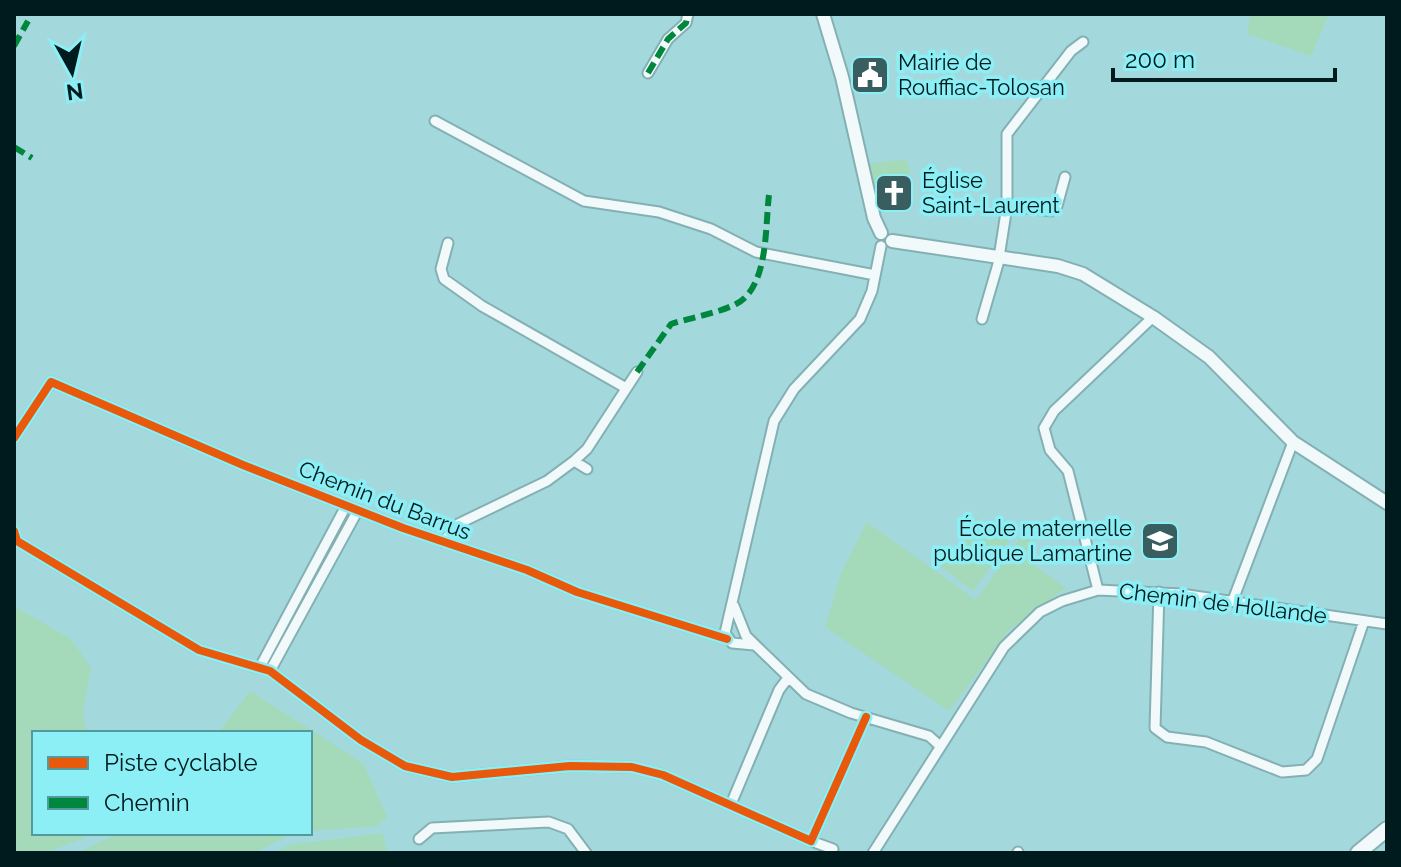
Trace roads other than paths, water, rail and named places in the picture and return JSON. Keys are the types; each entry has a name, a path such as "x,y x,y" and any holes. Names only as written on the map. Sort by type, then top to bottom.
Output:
{"main road":[{"path":"1358,853 1387,829"}],"street":[{"path":"648,73 660,49 686,23 688,14"},
{"path":"754,645 738,642 727,632 774,421 799,382 855,327 868,305 885,240 874,218 828,15"},
{"path":"982,319 999,259 1007,206 1007,134 1044,84 1083,42"},
{"path":"435,121 584,201 659,212 711,229 756,252 875,275"},
{"path":"1007,206 1051,211 1057,206 1065,177"},
{"path":"885,240 1058,266 1083,274 1153,317 1209,357 1293,442 1387,503"},
{"path":"448,243 441,269 444,279 482,306 626,388"},
{"path":"1098,590 1068,471 1050,450 1044,428 1054,411 1153,317"},
{"path":"443,542 458,524 547,481 574,461 587,449 637,372"},
{"name":"Chemin du Barrus","path":"14,438 51,382 346,506 527,570 577,592 712,634 742,629"},
{"path":"1233,600 1293,442"},
{"path":"574,461 587,469"},
{"path":"265,669 346,506"},
{"path":"265,669 358,510"},
{"path":"14,531 17,541 162,630 199,650 265,669 361,740 405,766 452,777 570,766 632,767 663,775 833,849"},
{"name":"Chemin de Hollande","path":"873,853 1004,647 1021,627 1057,603 1098,590 1159,592 1387,624"},
{"path":"1159,592 1155,728 1167,737 1206,742 1290,773 1306,770 1317,759 1364,621"},
{"path":"733,599 742,629 754,645 815,699 929,736 940,746"},
{"path":"738,642 742,629"},
{"path":"731,804 779,690 788,678"},
{"path":"811,841 866,717"},
{"path":"419,839 432,828 549,822 568,829 586,853"}],"place":[{"name":"Mairie de Rouffiac-Tolosan","path":"870,75"},
{"name":"Église Saint-Laurent","path":"894,193"},
{"name":"École maternelle publique Lamartine","path":"1160,541"}]}
